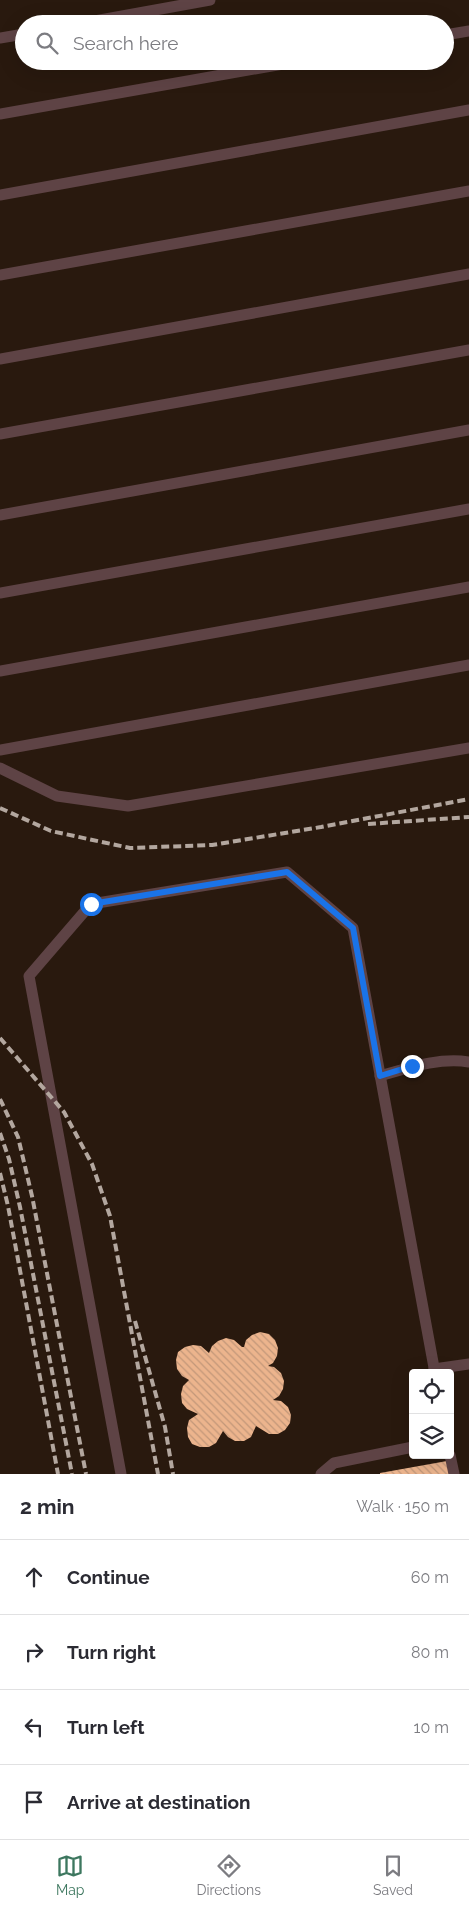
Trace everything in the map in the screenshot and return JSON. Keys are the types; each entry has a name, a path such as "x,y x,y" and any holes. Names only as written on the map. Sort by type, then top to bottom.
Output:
{"lane":[{"path":"128,15 210,0"},
{"path":"454,34 469,31"},
{"path":"0,38 15,36"},
{"path":"0,114 249,70"},
{"path":"0,195 469,110"},
{"path":"0,276 469,191"},
{"path":"0,359 469,274"},
{"path":"0,434 469,350"},
{"path":"0,515 469,430"},
{"path":"0,593 469,509"},
{"path":"0,671 469,587"},
{"path":"0,750 469,665"},
{"path":"0,768 57,796 128,806 469,748"},
{"path":"121,1474 29,976 91,904 287,872 353,928 435,1369"},
{"path":"380,1076 412,1066 457,1060 469,1062"},
{"path":"445,1369 469,1364"},
{"path":"321,1474 334,1463 409,1448"},
{"path":"451,1459 454,1474"}],"building":[{"path":"260,1332 269,1334 275,1340 278,1348 277,1356 273,1363 268,1366 274,1367 281,1373 284,1381 283,1389 279,1396 273,1400 281,1401 288,1407 291,1415 290,1423 285,1430 278,1434 269,1434 256,1426 251,1437 244,1441 235,1441 223,1431 216,1443 209,1447 200,1447 192,1444 188,1437 187,1428 189,1420 198,1414 187,1409 182,1403 181,1394 183,1386 189,1380 182,1376 177,1369 176,1360 178,1352 185,1347 193,1345 201,1346 209,1353 212,1346 226,1338 234,1340 244,1347 246,1340"},
{"path":"447,1461 449,1474 380,1474 380,1473"}],"railway":[{"path":"0,808 51,831 130,848 212,845 469,799"},
{"path":"368,824 469,817"},
{"path":"0,1038 64,1112 92,1164 110,1216 158,1474"},
{"path":"0,1099 18,1137 32,1196 86,1474"},
{"path":"0,1133 9,1159 20,1207 72,1474"},
{"path":"0,1173 8,1206 58,1474"},
{"path":"135,1321 165,1427 173,1474"}],"route":[{"path":"91,904 287,872 353,928 380,1076 412,1066"}]}
